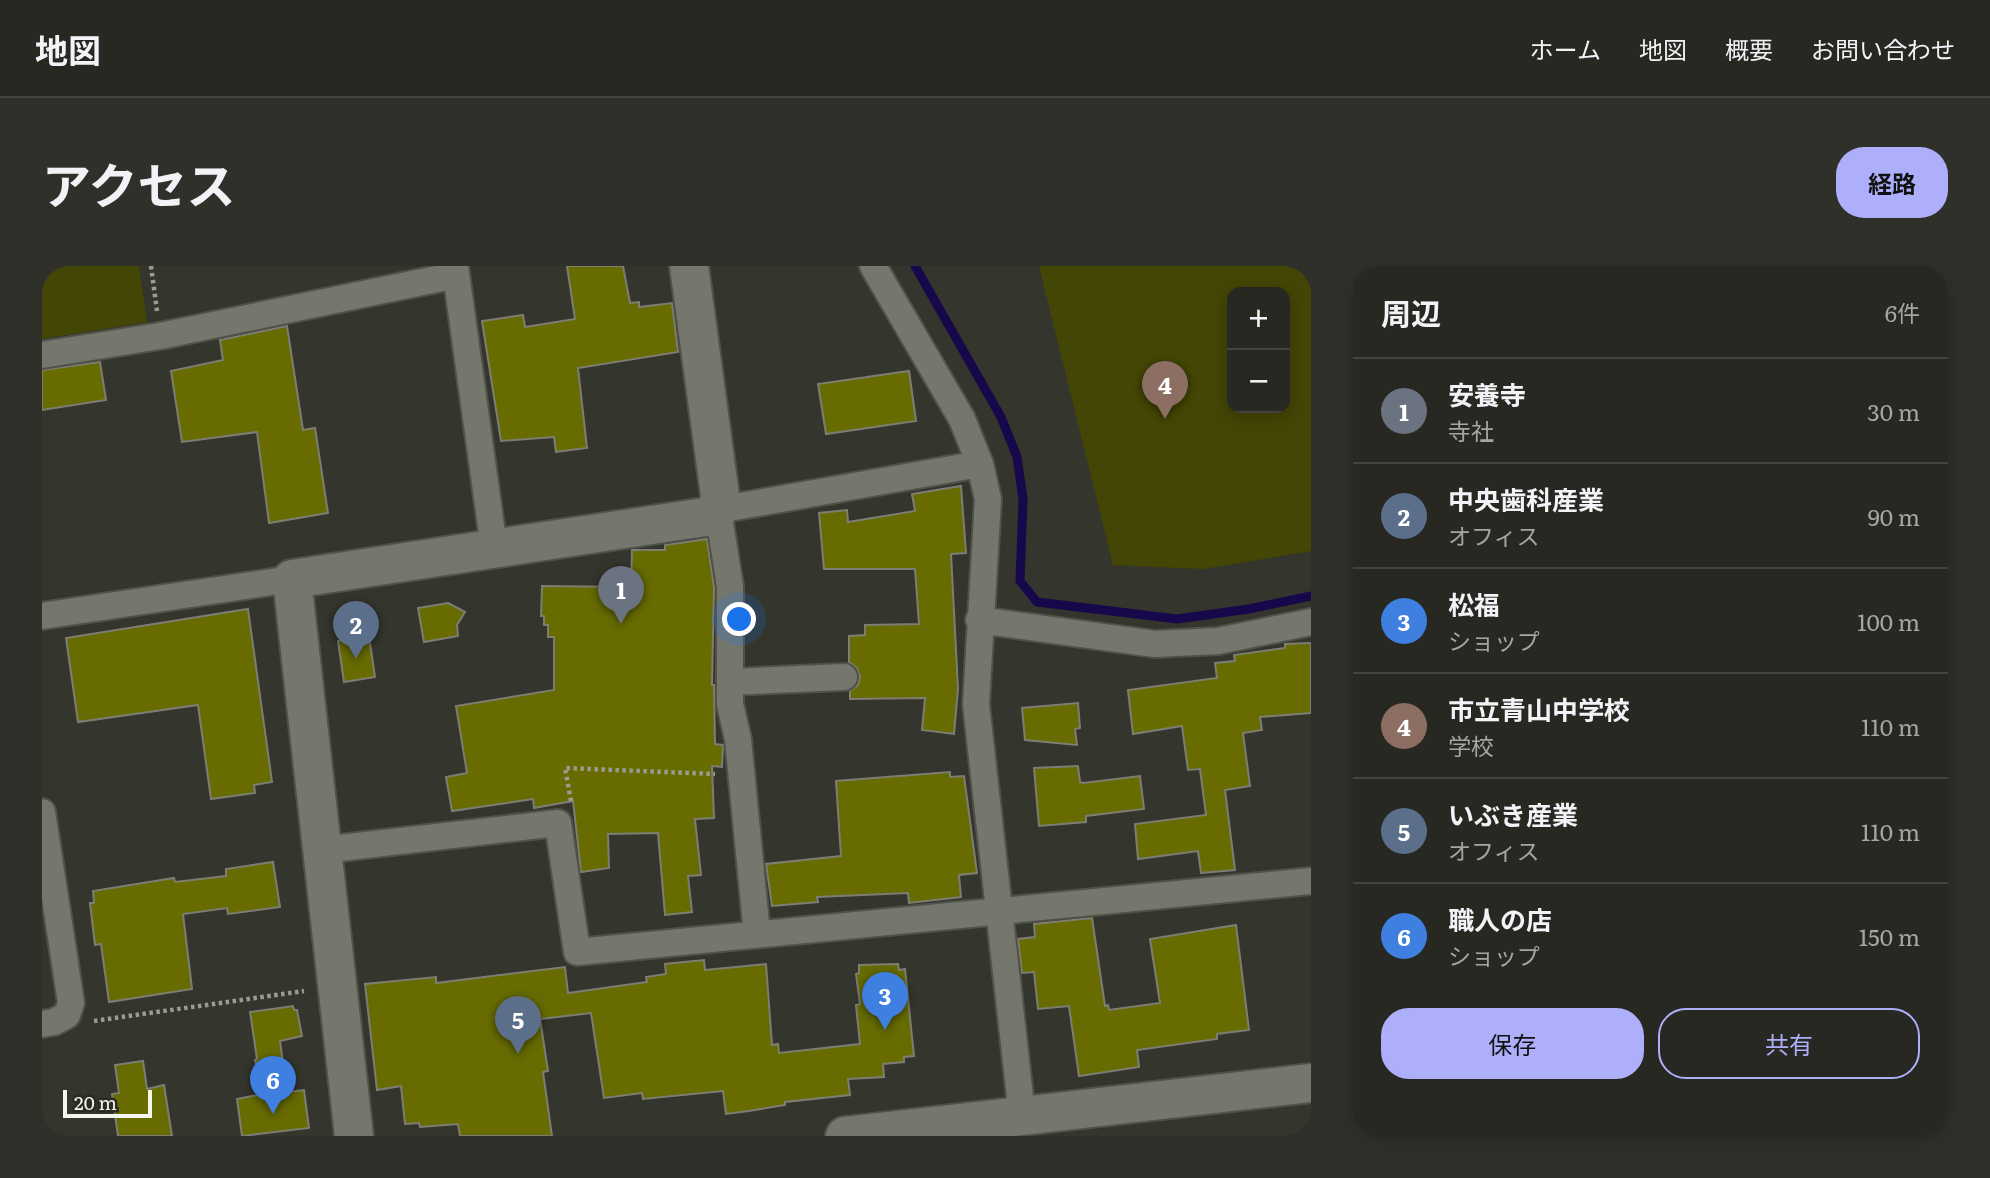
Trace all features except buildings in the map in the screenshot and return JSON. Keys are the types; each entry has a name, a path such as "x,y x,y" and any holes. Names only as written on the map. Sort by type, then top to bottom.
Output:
{"street":[{"path":"688,266 730,586 730,704 738,739 757,934"},
{"path":"873,266 951,400 980,464 988,499 976,704 1022,1115"},
{"path":"42,355 160,336 455,270 494,548"},
{"path":"42,616 705,517 718,510 980,464"},
{"path":"292,579 354,1136"},
{"path":"979,620 1155,644 1218,641 1311,622"},
{"path":"730,682 844,677"},
{"path":"42,812 44,843 71,1003 67,1015 54,1022 42,1024"},
{"path":"322,850 558,823 577,952 1311,881"},
{"path":"845,1136 1311,1083"}],"path":[{"path":"151,266 160,336"},
{"path":"558,823 571,801 565,768 741,775"},
{"path":"67,1015 84,1023 309,990"}],"shaded area":[{"path":"42,266 139,266 147,322 42,339"},
{"path":"1039,266 1311,266 1311,551 1203,569 1113,565"}],"waterway":[{"path":"915,266 1001,417 1017,457 1023,499 1020,581 1037,602 1177,619 1249,609 1311,596"}],"place":[{"name":"市立青山中学校","path":"1165,419"},
{"name":"安養寺","path":"621,624"},
{"name":"中央歯科産業","path":"356,659"},
{"name":"松福","path":"885,1030"},
{"name":"いぶき産業","path":"518,1054"},
{"name":"職人の店","path":"273,1114"}]}
